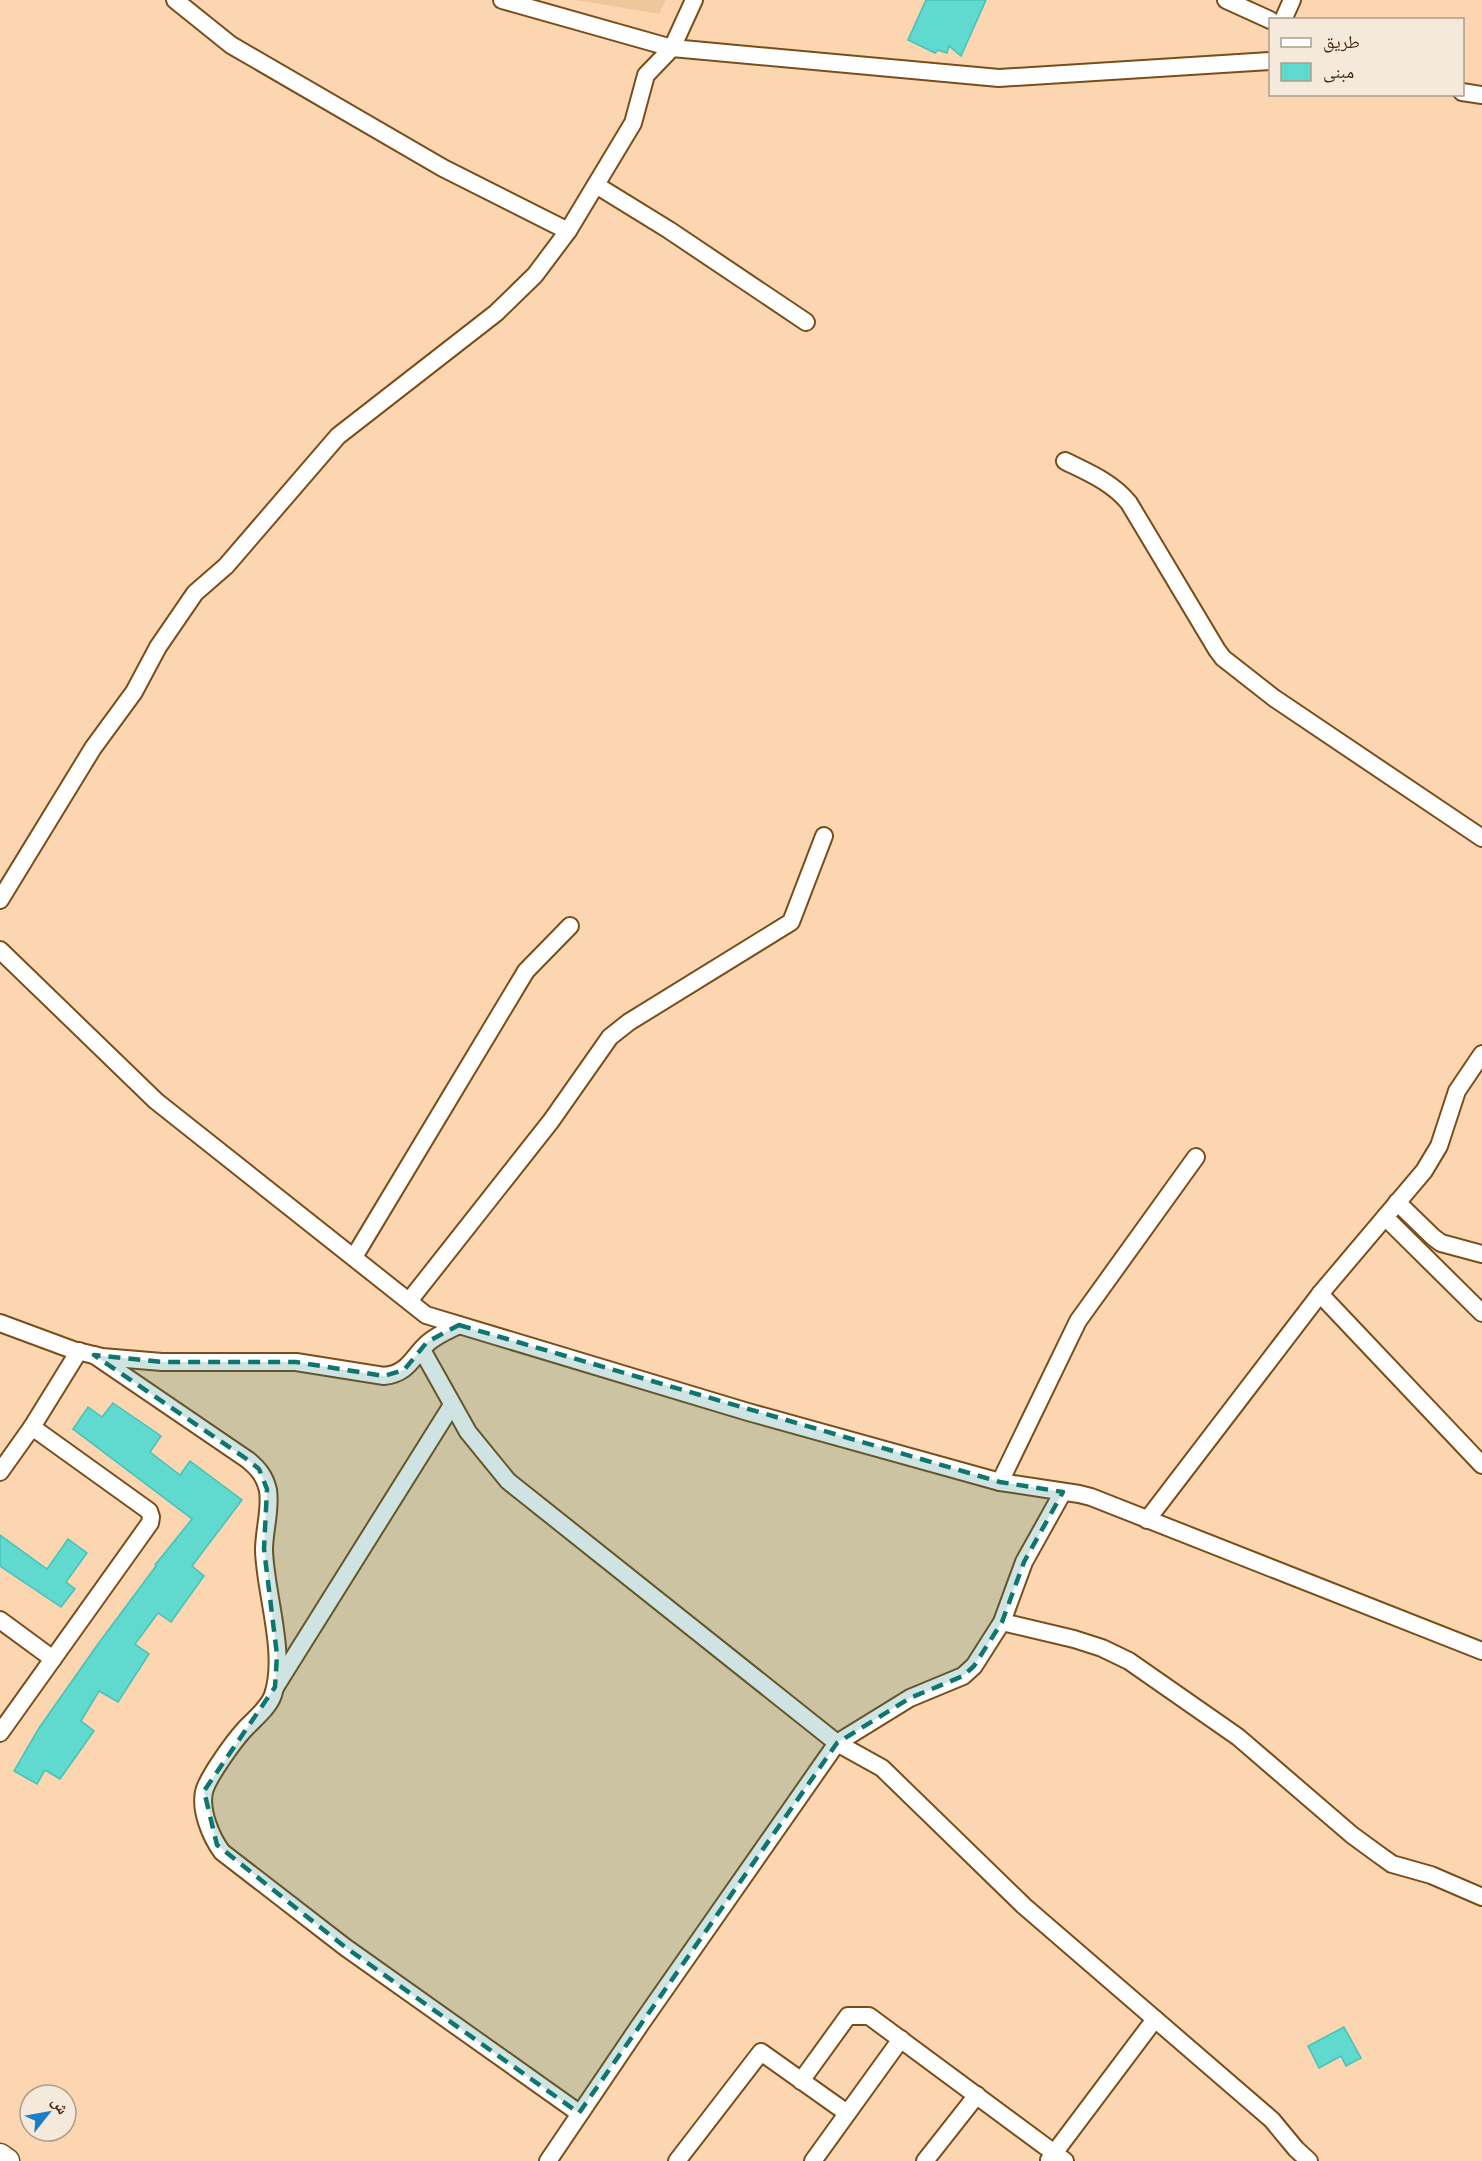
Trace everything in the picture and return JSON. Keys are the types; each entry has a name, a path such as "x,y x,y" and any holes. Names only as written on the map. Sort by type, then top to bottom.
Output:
{"main road":[{"path":"0,2156 7,2161"}],"street":[{"path":"175,0 231,45 443,168 568,231"},
{"path":"502,0 672,48 999,78 1269,56"},
{"path":"0,900 93,748 134,692 158,647 195,593 226,566 338,436 496,313 536,275 568,231 633,123 646,75 672,48 694,0"},
{"path":"1226,0 1269,20"},
{"path":"1284,18 1292,0"},
{"path":"1464,92 1482,95"},
{"path":"596,185 669,230 806,322"},
{"path":"1065,461 1108,482 1119,490 1223,658 1274,698 1482,838"},
{"path":"409,1301 551,1120 610,1037 629,1022 791,922 824,836"},
{"path":"354,1257 526,971 570,926"},
{"path":"0,950 156,1101 426,1315 748,1412 1000,1482 1091,1497 1482,1651"},
{"path":"1147,1520 1320,1294 1424,1171 1439,1146 1457,1091 1482,1054"},
{"path":"1000,1482 1077,1321 1196,1157"},
{"path":"1398,1202 1441,1243 1482,1254"},
{"path":"1385,1217 1482,1313"},
{"path":"1320,1294 1482,1465"},
{"path":"426,1315 425,1346 452,1405 468,1432 508,1481 837,1743 882,1768 1024,1906 1272,2120 1309,2161"},
{"path":"0,1323 87,1353 162,1362 296,1362 384,1376 404,1370 425,1346 459,1325"},
{"path":"0,1472 87,1353"},
{"path":"87,1353 248,1460 259,1469 264,1479 269,1498 264,1549 277,1655 275,1688 272,1698 242,1733 210,1778 204,1791 204,1807 211,1834 217,1845 222,1852 345,1947 579,2113"},
{"path":"275,1688 452,1405"},
{"path":"0,1733 150,1522 151,1516 149,1511 32,1427"},
{"path":"552,2160 579,2113 837,1743 910,1698 963,1676 974,1666 1002,1622 1024,1562 1064,1492"},
{"path":"0,1620 53,1659"},
{"path":"1002,1622 1074,1639 1102,1648 1130,1661 1238,1737 1352,1835 1392,1864 1431,1875 1482,1897"},
{"path":"801,2081 848,2016 869,2016 977,2095 1056,2158 1155,2019"},
{"path":"813,2161 901,2039"},
{"path":"677,2161 761,2052 847,2114"},
{"path":"925,2161 977,2095"}],"highlighted area":[{"path":"459,1325 1000,1482 1063,1492 1024,1562 1002,1622 974,1666 963,1676 910,1698 837,1743 579,2113 345,1947 217,1845 204,1791 275,1687 277,1655 264,1549 267,1489 259,1469 248,1460 94,1355 162,1362 296,1362 384,1376 404,1370 427,1342"}],"shaded area":[{"path":"575,0 666,0 659,14"}],"building":[{"path":"926,0 986,0 961,56 949,46 947,53 938,50 935,53 908,40"},
{"path":"113,1403 161,1436 150,1452 180,1475 190,1461 242,1500 192,1566 204,1576 171,1622 158,1613 135,1644 149,1654 118,1702 99,1691 81,1721 94,1731 60,1779 45,1770 37,1784 14,1771 39,1728 155,1565 192,1519 73,1429 88,1407 102,1417"},
{"path":"0,1535 47,1569 68,1539 87,1553 66,1582 75,1589 61,1607 0,1566"},
{"path":"1344,2027 1361,2058 1346,2066 1341,2056 1319,2068 1308,2046"}]}
